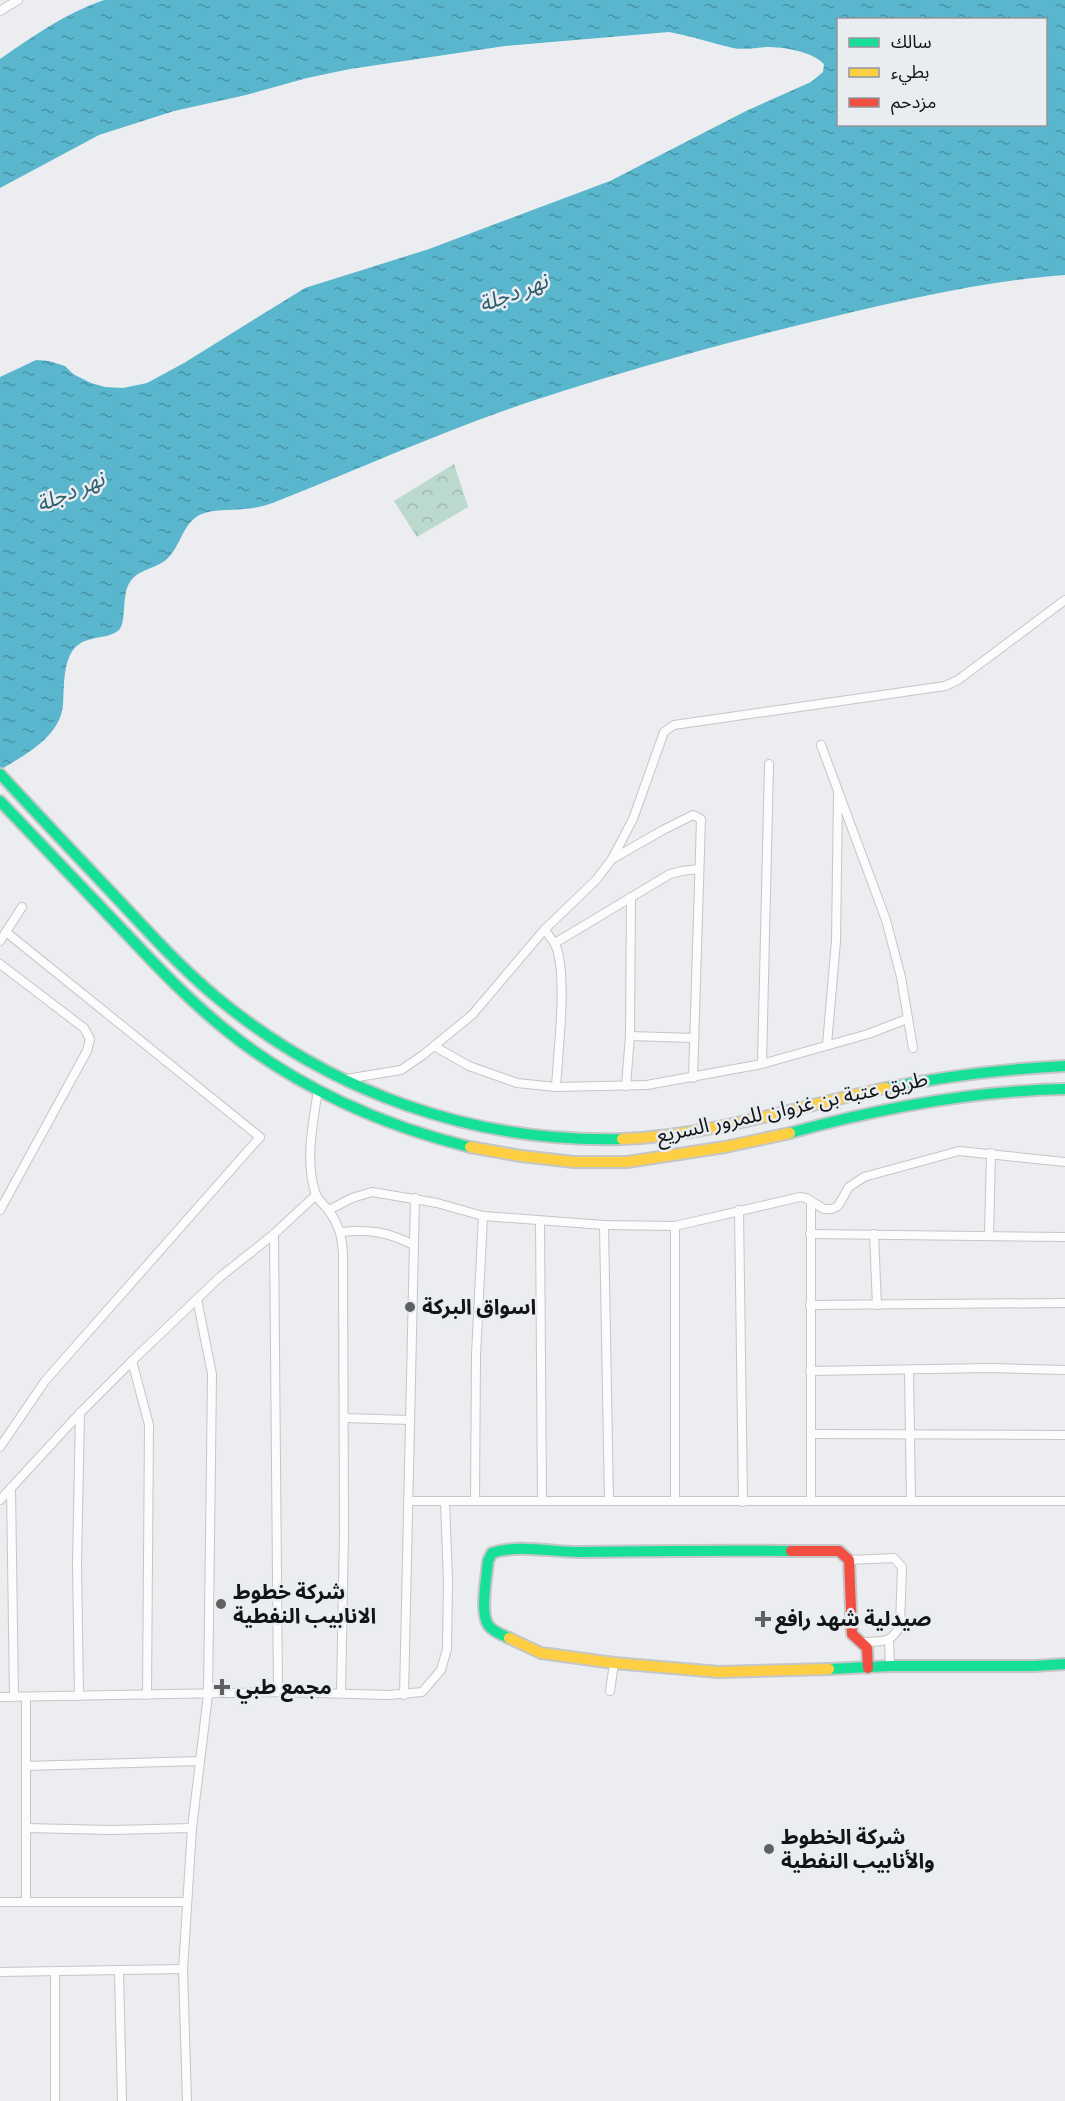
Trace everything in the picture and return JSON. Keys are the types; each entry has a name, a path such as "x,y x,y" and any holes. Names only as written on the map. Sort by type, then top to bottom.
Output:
{"main road":[{"name":"طريق عتبة بن غزوان للمرور السريع","path":"0,774 186,970 239,1014 305,1060 341,1080 418,1109 489,1129 541,1137 611,1139 654,1136 717,1126 873,1090 944,1077 1015,1068 1065,1066"},
{"name":"طريق عتبة بن غزوان للمرور السريع","path":"0,801 181,990 227,1031 295,1076 356,1107 406,1127 475,1148 540,1158 630,1162 731,1146 845,1118 945,1098 1003,1091 1065,1089"},
{"path":"868,1668 867,1648 852,1634 849,1560 843,1552 632,1550 578,1552 500,1549 492,1553 488,1561 484,1615 492,1629 541,1653 614,1663 719,1672 868,1668 890,1666 1065,1664"}],"street":[{"path":"0,11 18,0"},
{"path":"341,1080 401,1070 472,1015 544,930 596,880 612,859 633,819 664,732 674,725 945,686 958,680 1065,600"},
{"path":"821,745 886,920 901,977 913,1048"},
{"path":"762,1064 769,764"},
{"path":"827,1045 836,941 838,786"},
{"path":"612,859 693,815 701,819 693,1078"},
{"path":"555,943 670,874 682,870 699,869"},
{"path":"626,1086 630,1036 631,897"},
{"path":"0,941 22,907"},
{"path":"544,930 555,943 558,952 561,999 556,1087"},
{"path":"0,1447 45,1381 260,1137 6,932"},
{"path":"0,964 84,1028 90,1039 87,1051 0,1210"},
{"path":"434,1046 469,1066 517,1083 556,1087 647,1085 762,1064 868,1034 907,1019"},
{"path":"630,1036 694,1038"},
{"path":"318,1088 310,1144 310,1163 316,1195 329,1210 341,1232 345,1418 344,1611 341,1693"},
{"path":"329,1210 352,1198 372,1192 415,1198 483,1216 604,1225 675,1226 800,1197 824,1209 832,1209 838,1206 849,1187 864,1177 959,1151 1065,1162"},
{"path":"989,1236 991,1153"},
{"path":"0,1500 132,1360 220,1277 274,1234 316,1195"},
{"path":"404,1695 415,1198"},
{"path":"811,1501 810,1234 812,1202"},
{"path":"739,1210 743,1502"},
{"path":"475,1501 476,1355 483,1216"},
{"path":"540,1221 542,1501"},
{"path":"604,1225 609,1501"},
{"path":"675,1226 675,1501"},
{"path":"341,1232 363,1230 382,1232 414,1245"},
{"path":"274,1234 278,1692"},
{"path":"810,1234 1065,1237"},
{"path":"874,1234 877,1305"},
{"path":"187,2101 183,1969 186,1902 192,1828 208,1695 212,1374 197,1299"},
{"path":"810,1305 1065,1303"},
{"path":"132,1360 149,1425 147,1695"},
{"path":"810,1371 990,1368 1065,1370"},
{"path":"909,1370 911,1501"},
{"path":"79,1696 77,1563 80,1413"},
{"path":"345,1418 410,1420"},
{"path":"812,1434 1065,1435"},
{"path":"11,1488 14,1697"},
{"path":"0,1697 278,1692 404,1695 422,1692 441,1670 447,1648 448,1581 445,1501"},
{"path":"408,1502 1065,1501"},
{"path":"849,1560 894,1558 902,1566 900,1625 896,1634 889,1640 863,1642"},
{"path":"889,1640 890,1666"},
{"path":"610,1691 614,1663"},
{"path":"26,1697 26,1902"},
{"path":"26,1766 200,1761"},
{"path":"26,1828 112,1830 192,1828"},
{"path":"0,1902 186,1902"},
{"path":"0,1972 183,1969"},
{"path":"119,1970 122,2101"},
{"path":"55,1971 55,2101"}],"green space":[{"path":"454,464 468,507 417,537 394,501"}],"water":[{"name":"نهر دجلة","path":"104,0 1065,0 1065,275 1007,281 921,297 798,325 683,355 500,412 272,503 249,509 212,511 200,515 187,527 167,559 138,574 130,582 127,587 123,621 119,630 113,634 81,643 70,655 65,673 63,705 55,727 48,736 40,744 0,770 0,377 36,360 65,366 73,374 105,387 123,388 147,383 184,363 305,288 429,249 610,181 746,111 811,82 823,72 824,64 805,53 789,49 733,48 669,32 505,46 350,69 174,111 99,135 0,188 0,59 76,11"}],"traffic: fast":[{"path":"0,774 188,972 259,1030 306,1059 355,1084 405,1105 458,1121 511,1132 566,1138 622,1139"},
{"path":"0,801 169,978 211,1018 253,1051 311,1087 373,1116 470,1147"},
{"path":"886,1088 975,1074 1065,1066"},
{"path":"790,1133 926,1102 995,1093 1065,1089"},
{"path":"509,1638 491,1628 484,1613 488,1561 492,1553 513,1549 579,1552 791,1551"},
{"path":"829,1669 1065,1664"}],"traffic: slow":[{"path":"622,1139 655,1137 722,1126 886,1088"},
{"path":"470,1147 574,1162 627,1162 725,1147 790,1133"},
{"path":"509,1638 541,1653 614,1663 719,1672 829,1669"}],"traffic: jam":[{"path":"791,1551 839,1551 849,1560 852,1634 867,1648 868,1668"}],"place":[{"name":"اسواق البركة","path":"410,1307"},
{"name":"شركة خطوط الانابيب النفطية","path":"221,1604"},
{"name":"صيدلية شهد رافع","path":"763,1619"},
{"name":"مجمع طبي","path":"222,1687"},
{"name":"شركة الخطوط والأنابيب النفطية","path":"769,1849"}]}
